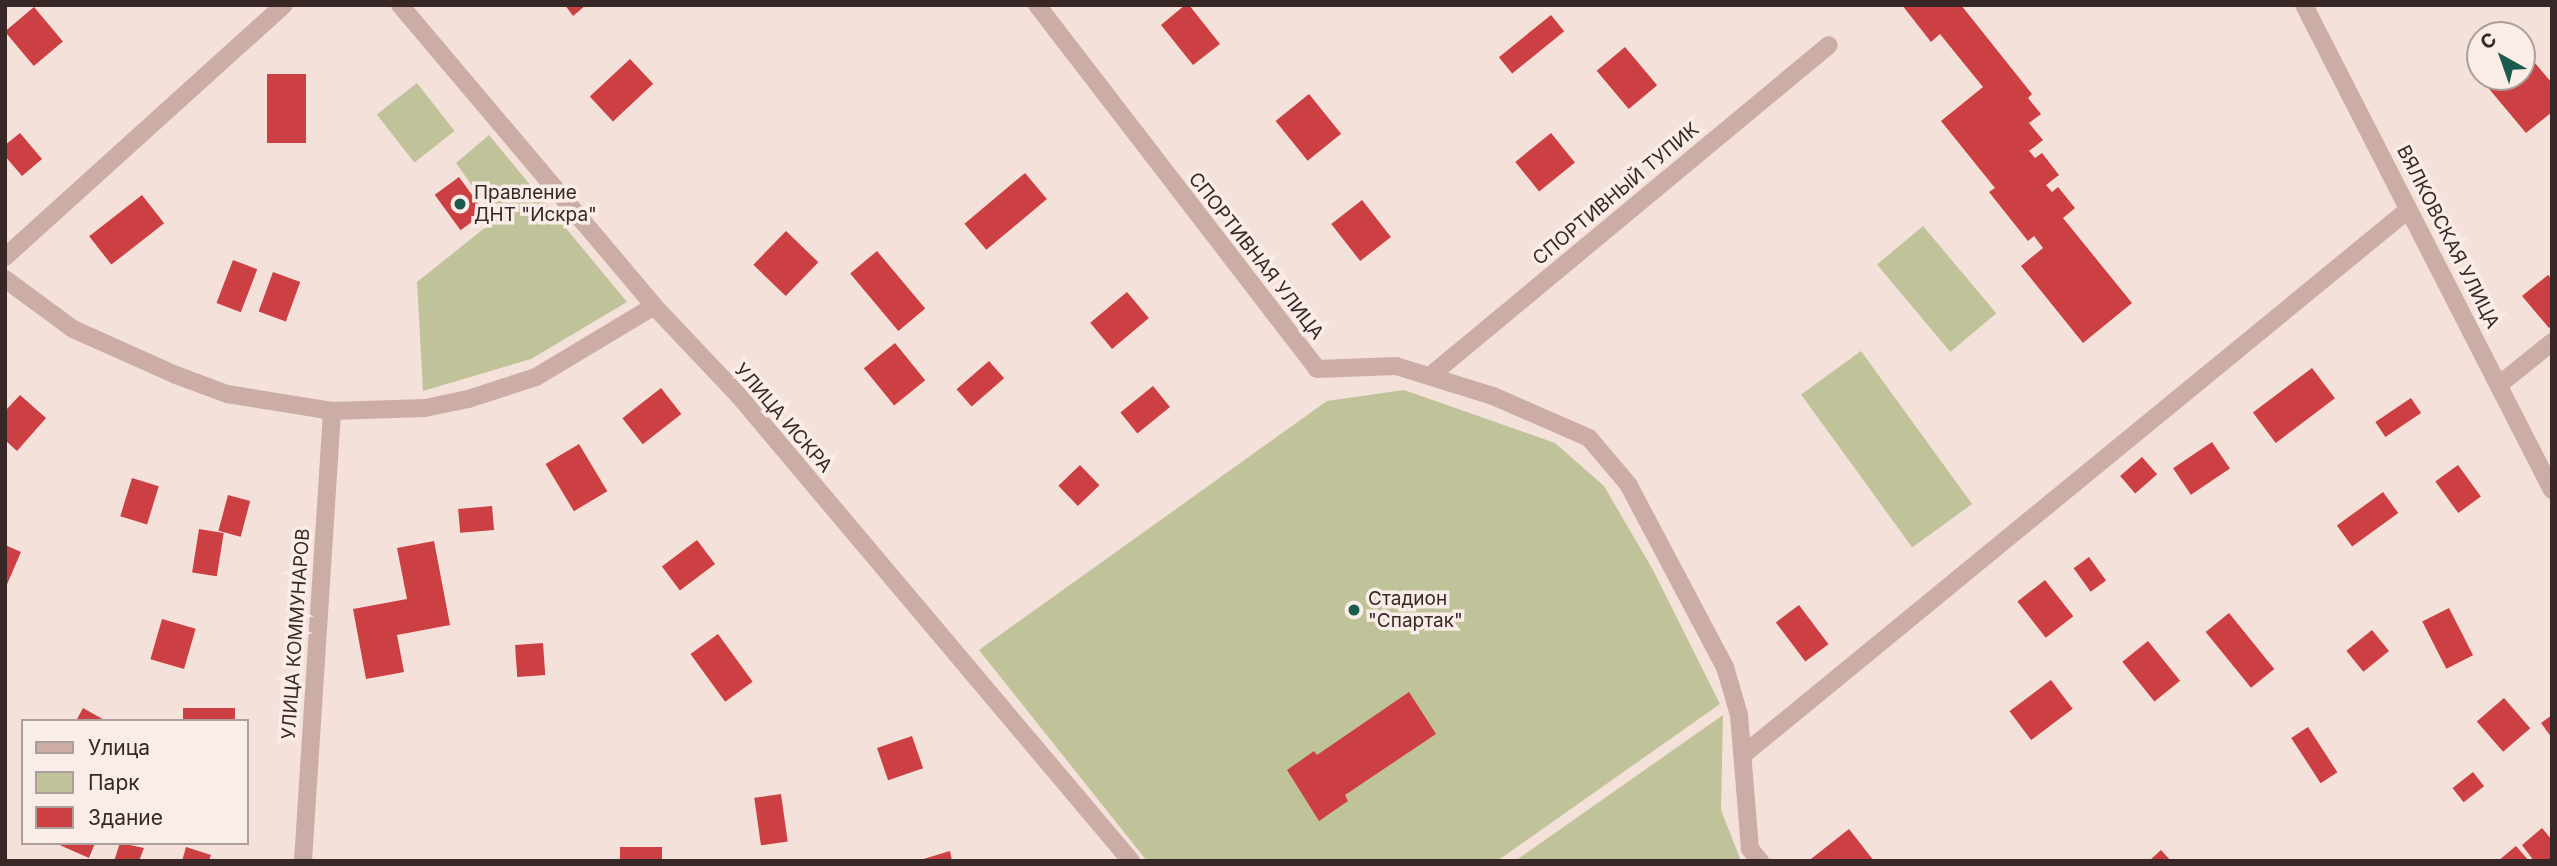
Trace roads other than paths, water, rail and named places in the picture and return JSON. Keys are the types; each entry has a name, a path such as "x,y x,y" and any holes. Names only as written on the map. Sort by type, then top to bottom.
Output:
{"street":[{"path":"5,257 284,5"},
{"name":"УЛИЦА ИСКРА","path":"400,5 654,306 739,396 1131,861"},
{"name":"СПОРТИВНАЯ УЛИЦА","path":"1037,5 1317,369 1396,366 1493,396 1589,438 1628,484 1725,667 1739,715 1750,849 1760,861"},
{"name":"ВЯЛКОВСКАЯ УЛИЦА","path":"2304,5 2552,490"},
{"name":"СПОРТИВНЫЙ ТУПИК","path":"1430,376 1829,45"},
{"path":"1743,755 2408,210"},
{"path":"5,279 73,328 176,375 227,394 332,411 425,408 468,399 536,377 654,306"},
{"path":"2500,384 2552,342"},
{"name":"УЛИЦА КОММУНАРОВ","path":"303,861 332,411"}],"place":[{"name":"Правление ДНТ \"Искра\"","path":"460,204"},
{"name":"Стадион \"Спартак\"","path":"1354,610"}]}
